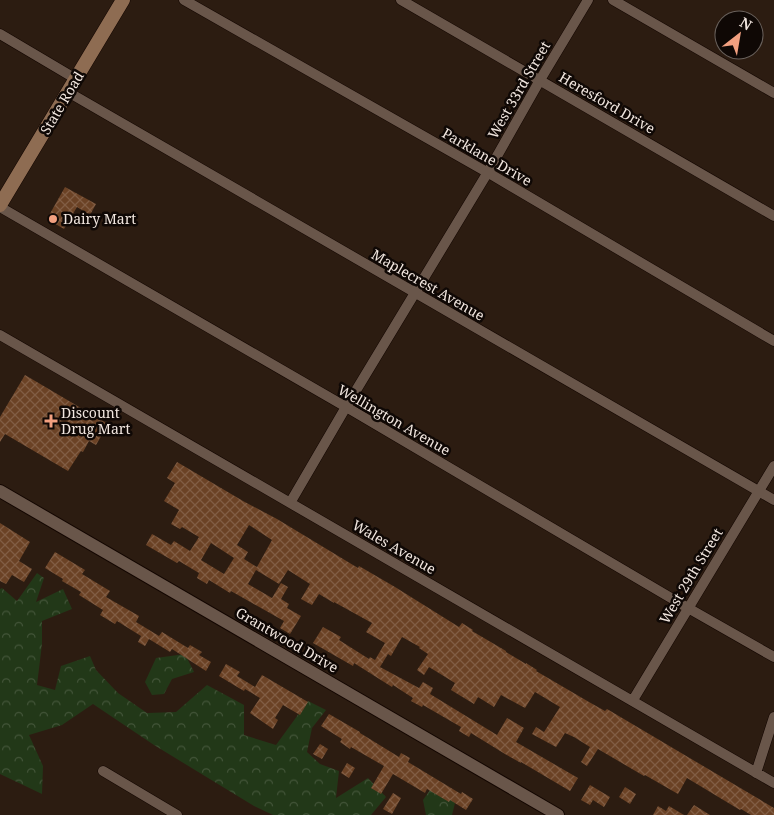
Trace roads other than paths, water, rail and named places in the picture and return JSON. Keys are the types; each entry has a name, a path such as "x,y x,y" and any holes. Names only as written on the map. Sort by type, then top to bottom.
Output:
{"main road":[{"name":"State Road","path":"0,206 123,0"}],"street":[{"name":"Parklane Drive","path":"184,0 488,172 774,341"},
{"name":"Heresford Drive","path":"401,0 774,216"},
{"name":"West 33rd Street","path":"290,503 488,172 588,0"},
{"path":"613,0 774,93"},
{"path":"0,34 76,79"},
{"name":"Maplecrest Avenue","path":"68,92 774,500"},
{"name":"Wellington Avenue","path":"0,206 774,657"},
{"name":"Wales Avenue","path":"0,335 774,783"},
{"name":"West 29th Street","path":"633,700 774,466"},
{"name":"Grantwood Drive","path":"0,491 558,815"},
{"path":"756,773 774,717"},
{"path":"103,771 177,815"}],"place":[{"name":"Dairy Mart","path":"53,219"},
{"name":"Discount Drug Mart","path":"51,421"}]}
